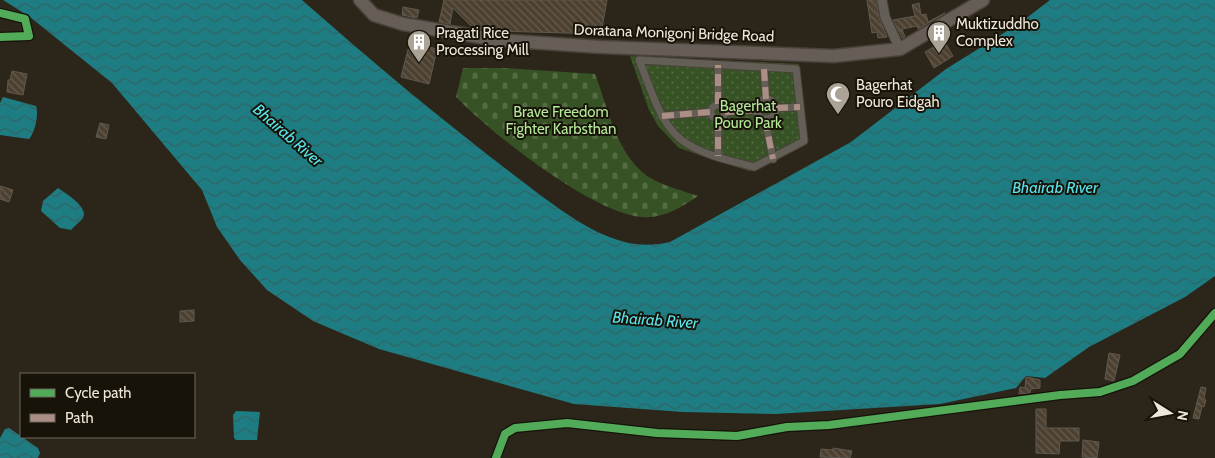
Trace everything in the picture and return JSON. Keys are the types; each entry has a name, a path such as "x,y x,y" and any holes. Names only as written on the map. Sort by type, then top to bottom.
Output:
{"main road":[{"name":"Doratana Monigonj Bridge Road","path":"360,0 374,15 403,24 498,40 600,47 834,56 900,49 983,0"}],"street":[{"path":"882,0 885,17 900,49"},
{"path":"0,13 25,19 29,36 0,37"},
{"path":"639,60 718,65 796,69 804,141 773,159 754,167 687,144 675,134 662,116 639,60"},
{"path":"718,65 718,104"},
{"path":"764,68 766,99"},
{"path":"766,99 773,101 776,108 775,114 766,119 759,116 756,110 758,103 766,99"},
{"path":"710,112 712,106 718,104 723,106 725,112 723,117 718,119"},
{"path":"776,108 800,107"},
{"path":"725,112 756,110"},
{"path":"662,116 710,112"},
{"path":"710,112 713,117 718,119"},
{"path":"718,119 718,156"},
{"path":"766,119 773,159"},
{"path":"496,458 506,434 515,428 568,423 657,433 737,436 787,426 830,425 1050,396 1100,392 1134,381 1180,354 1215,313"}],"green space":[{"name":"Bagerhat Pouro Park","path":"630,56 799,64 808,142 774,162 749,171 679,148 658,126 649,110"},
{"name":"Brave Freedom Fighter Karbsthan","path":"463,68 506,68 595,74 616,133 631,160 641,171 654,180 698,196 672,211 650,217 621,212 597,202 570,187 517,150 456,97"}],"water":[{"name":"Bhairab River","path":"3,0 302,0 430,109 548,201 576,220 604,235 625,242 644,245 670,242 851,142 946,69 1020,23 1050,0 1215,0 1215,276 1185,297 1089,347 1045,378 1026,376 1016,388 940,404 775,414 683,412 574,404 379,349 313,321 267,290 240,260 217,227 202,190 112,83 30,17"},
{"path":"3,97 36,106 36,123 29,139 0,135 0,103"},
{"path":"58,188 83,209 83,218 71,230 60,228 41,211 43,201"},
{"path":"236,411 260,412 257,440 236,440 234,438 233,415"},
{"path":"9,428 20,436 20,438 24,438 38,448 40,453 38,458 0,458 0,438 5,429"}],"building":[{"path":"444,0 607,0 601,34 496,31 472,27 453,8 450,24 439,22"},
{"path":"867,0 876,0 879,18 887,37 878,38 877,32 872,33"},
{"path":"919,3 921,15 926,14 928,22 945,13 918,29 917,26 902,29 905,37 902,38 893,20 915,16 912,5"},
{"path":"403,7 419,10 417,18 402,15"},
{"name":"Muktizuddho Complex","path":"944,41 953,56 934,68 925,52"},
{"name":"Pragati Rice Processing Mill","path":"410,42 437,49 429,84 401,77"},
{"path":"12,71 27,74 23,95 7,92 8,80 10,80"},
{"path":"100,123 109,125 106,139 96,137"},
{"path":"0,186 13,190 9,202 0,199"},
{"path":"194,310 194,321 180,322 180,311"},
{"path":"1109,353 1120,355 1114,381 1105,379"},
{"path":"1026,377 1040,380 1040,388 1031,389 1030,393 1019,394 1020,387 1025,388"},
{"path":"1201,387 1206,388 1204,399 1206,400 1204,407 1202,406 1199,419 1193,418"},
{"path":"1036,409 1046,409 1046,428 1079,428 1079,441 1060,441 1059,454 1036,453"},
{"path":"1083,440 1099,442 1097,458 1082,457"},
{"path":"833,448 852,451 850,458 820,457 821,449 833,450"}],"marked path":[{"path":"718,65 718,104"},
{"path":"764,69 766,99"},
{"path":"776,108 800,107"},
{"path":"725,112 756,110"},
{"path":"662,116 710,112"},
{"path":"718,119 718,156"},
{"path":"765,119 773,159"}],"cycle path":[{"path":"0,13 25,19 29,36 0,37"},
{"path":"496,458 505,434 515,428 567,423 657,433 737,436 787,427 829,425 1060,395 1100,392 1133,381 1180,354 1215,313"}],"place":[{"name":"Muktizuddho Complex","path":"939,54"},
{"name":"Pragati Rice Processing Mill","path":"419,63"},
{"name":"Bagerhat Pouro Eidgah","path":"838,115"}]}
